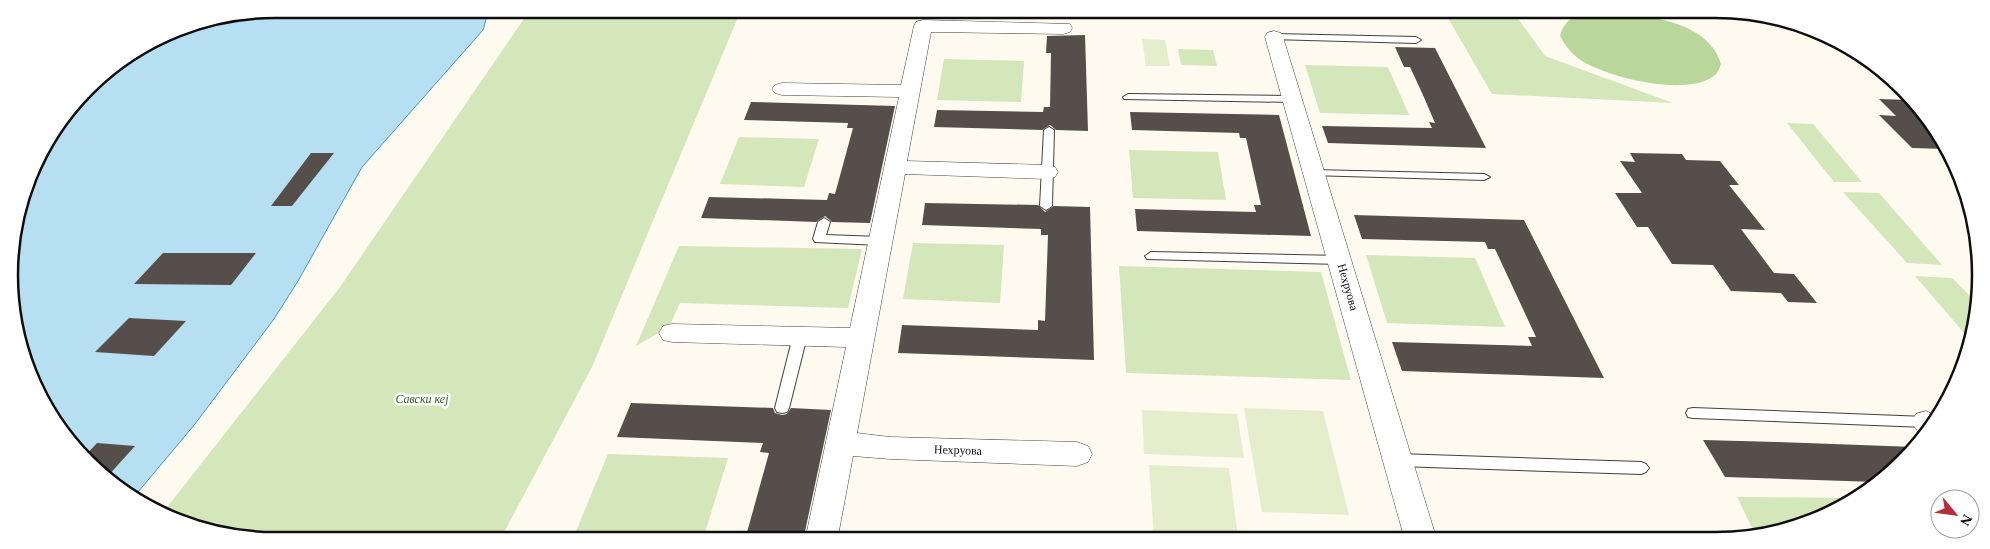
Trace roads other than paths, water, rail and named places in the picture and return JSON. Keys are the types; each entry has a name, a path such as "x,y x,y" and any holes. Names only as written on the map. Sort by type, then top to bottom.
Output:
{"street":[{"path":"823,532 923,26 1063,28"},
{"name":"Нехруова","path":"1274,37 1419,532"},
{"path":"782,88 910,91"},
{"path":"895,167 1047,172"},
{"path":"672,333 861,338"},
{"name":"Нехруова","path":"840,443 890,448 1077,454"}],"lane":[{"path":"1274,37 1404,44 1416,40"},
{"path":"1128,97 1292,99"},
{"path":"1046,206 1049,130"},
{"path":"1314,173 1484,177"},
{"path":"824,222 819,239 880,241"},
{"path":"1150,256 1340,260"},
{"path":"782,408 800,336"},
{"path":"1692,413 1924,424"},
{"path":"1398,460 1641,468"}],"water":[{"path":"258,18 486,18 483,30 362,167 298,281 274,319 195,424 138,492 105,468 81,444 52,403 37,373 22,325 18,291 18,258 22,224 37,176 52,146 71,118 105,81 146,52 176,37 224,22"}],"park label":[{"name":"Савски кеј","path":"422,399"}]}
